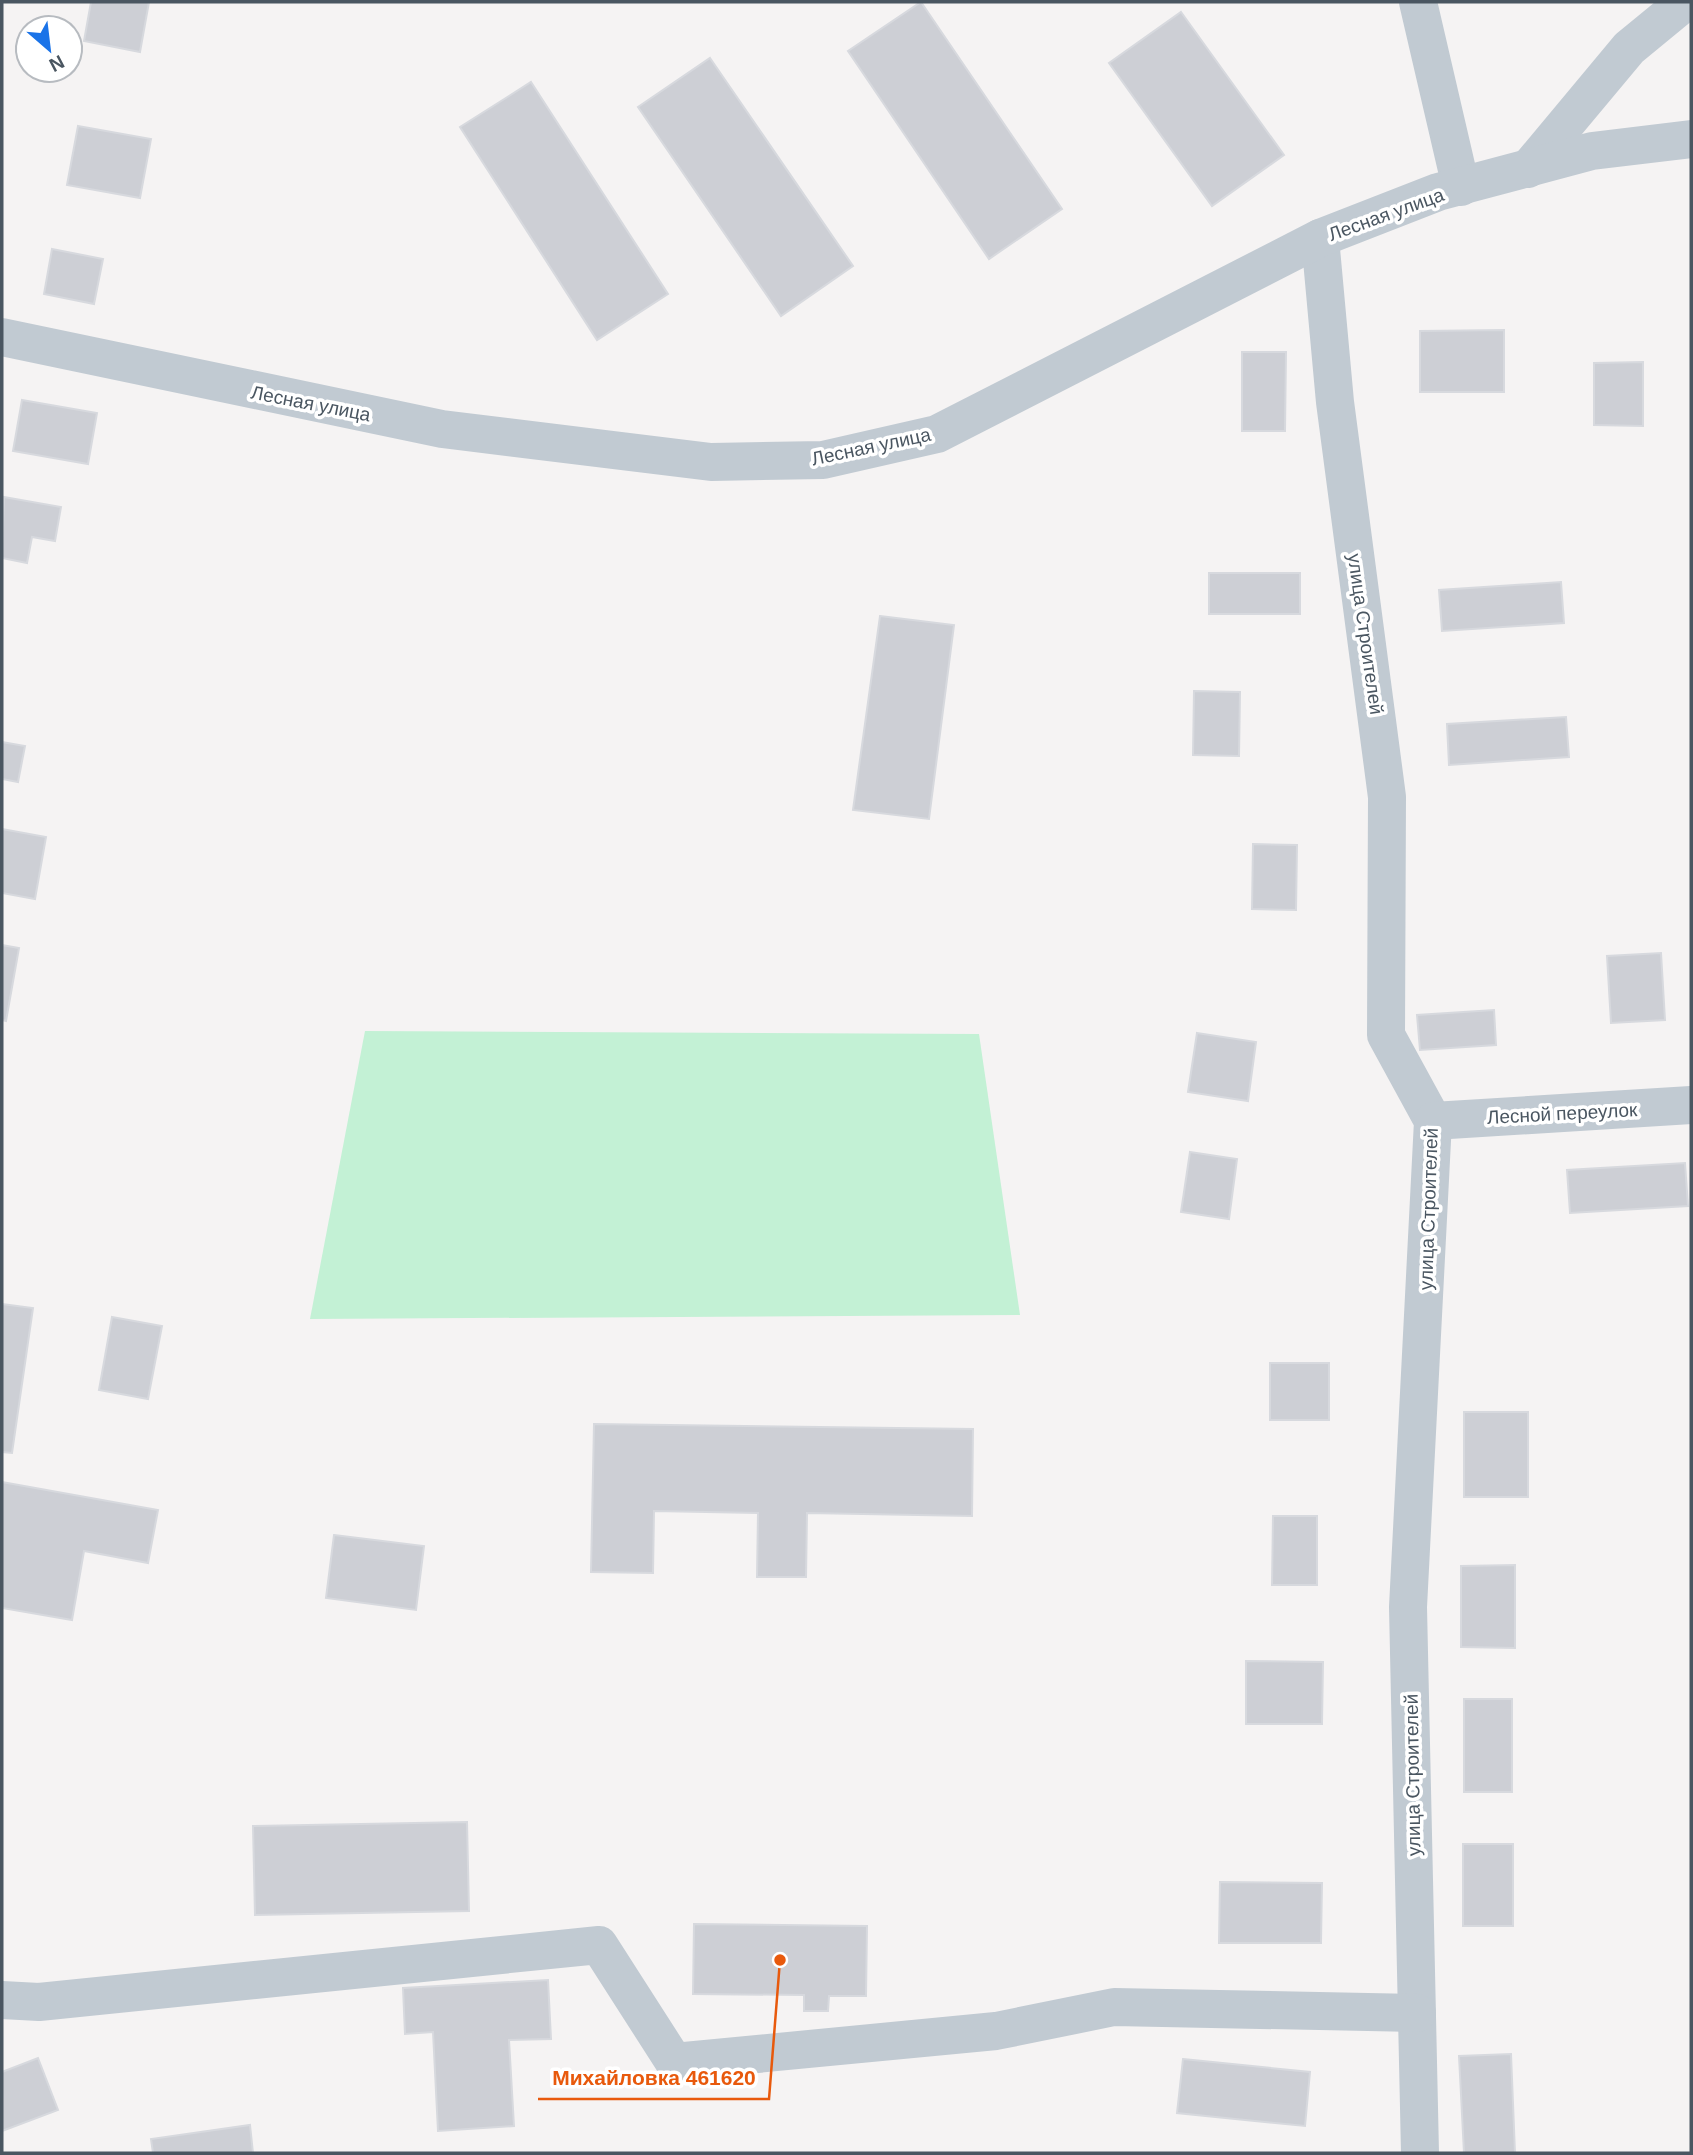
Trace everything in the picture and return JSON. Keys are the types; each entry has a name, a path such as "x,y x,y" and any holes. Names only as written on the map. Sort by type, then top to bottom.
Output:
{"street":[{"path":"1418,2 1461,187"},
{"path":"1528,169 1629,48 1685,2"},
{"name":"Лесная улица","path":"2,337 442,429 711,462 822,460 937,434 1320,238 1461,187 1592,151 1691,139"},
{"name":"улица Строителей","path":"1320,238 1335,402 1387,797 1386,1035 1433,1121 1408,1607 1420,2153"},
{"name":"Лесной переулок","path":"1433,1121 1691,1105"},
{"path":"2,2000 39,2003 599,1945 674,2062 996,2031 1114,2007 1417,2013"}],"green space":[{"path":"365,1031 979,1034 1020,1315 310,1319"}],"building":[{"path":"91,2 149,2 140,52 84,41"},
{"path":"921,2 1062,209 989,259 848,51"},
{"path":"1181,12 1284,155 1212,206 1109,63"},
{"path":"710,58 853,266 781,316 638,107"},
{"path":"531,82 668,294 597,340 460,127"},
{"path":"78,126 151,139 140,198 67,185"},
{"path":"52,249 103,259 94,304 44,294"},
{"path":"1504,330 1504,392 1420,392 1420,331"},
{"path":"1242,352 1286,352 1285,431 1242,431"},
{"path":"1643,362 1643,426 1594,425 1594,363"},
{"path":"22,400 97,413 88,464 13,451"},
{"path":"4,497 61,507 55,541 32,537 27,563 2,558"},
{"path":"1209,573 1300,573 1300,614 1209,614"},
{"path":"1561,582 1564,623 1442,631 1439,590"},
{"path":"880,616 954,625 929,819 853,810"},
{"path":"1194,691 1240,692 1239,756 1193,755"},
{"path":"1566,717 1569,757 1449,765 1447,724"},
{"path":"2,742 25,746 18,782 2,779"},
{"path":"2,829 46,837 35,899 2,893"},
{"path":"1253,844 1297,845 1296,910 1252,909"},
{"path":"2,945 19,948 6,1021 2,1020"},
{"path":"1661,953 1665,1020 1611,1023 1607,956"},
{"path":"1494,1010 1496,1045 1420,1050 1417,1015"},
{"path":"1197,1033 1256,1042 1248,1101 1188,1092"},
{"path":"1190,1152 1237,1159 1229,1219 1181,1212"},
{"path":"1685,1163 1688,1206 1570,1213 1567,1170"},
{"path":"2,1304 33,1308 12,1453 2,1452"},
{"path":"112,1317 162,1326 148,1399 99,1390"},
{"path":"1270,1363 1329,1363 1329,1420 1270,1420"},
{"path":"1464,1412 1528,1412 1528,1497 1464,1497"},
{"path":"594,1424 973,1429 972,1516 807,1513 806,1577 757,1577 758,1513 654,1511 653,1573 591,1572"},
{"path":"2,1482 158,1510 148,1563 84,1551 72,1620 2,1608"},
{"path":"1273,1516 1317,1516 1317,1585 1272,1585"},
{"path":"334,1535 424,1546 416,1610 326,1598"},
{"path":"1515,1565 1515,1648 1461,1647 1461,1566"},
{"path":"1246,1661 1323,1662 1322,1724 1246,1724"},
{"path":"1464,1699 1512,1699 1512,1792 1464,1792"},
{"path":"467,1822 469,1911 255,1915 253,1826"},
{"path":"1463,1844 1513,1844 1513,1926 1463,1926"},
{"path":"1220,1882 1322,1883 1321,1943 1219,1943"},
{"path":"694,1924 867,1926 866,1996 829,1996 828,2011 804,2011 804,1995 693,1994"},
{"path":"548,1980 551,2039 509,2040 514,2126 438,2131 433,2032 405,2034 403,1988"},
{"path":"1511,2054 1515,2153 1464,2153 1459,2056"},
{"path":"38,2058 58,2110 2,2131 2,2072"},
{"path":"1183,2059 1310,2072 1305,2126 1177,2113"},
{"path":"250,2125 253,2153 153,2153 151,2139"}],"place":[{"name":"Михайловка 461620","path":"780,1960"}]}
